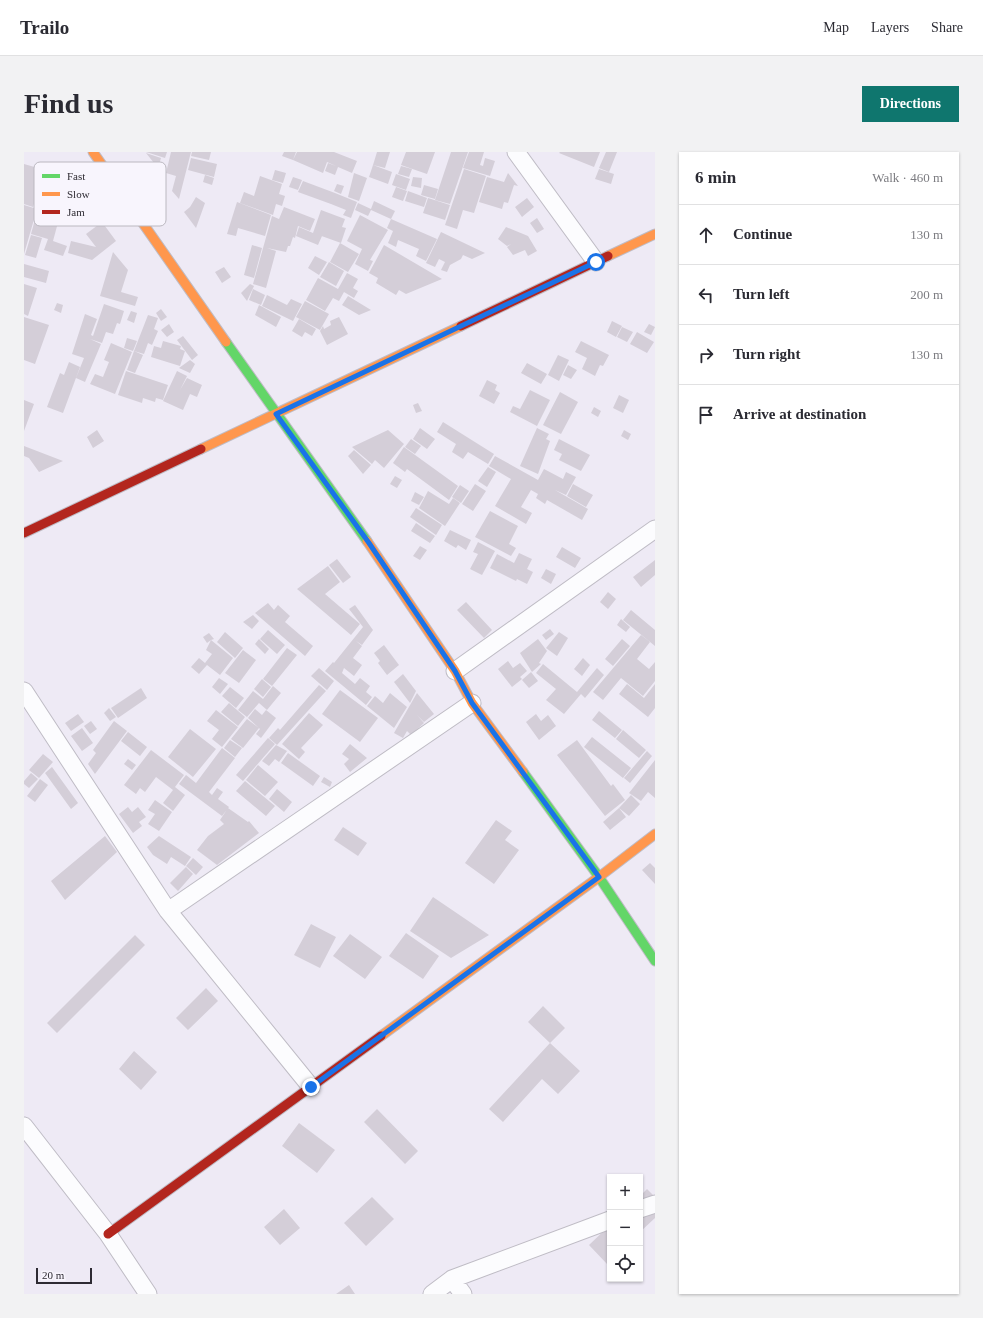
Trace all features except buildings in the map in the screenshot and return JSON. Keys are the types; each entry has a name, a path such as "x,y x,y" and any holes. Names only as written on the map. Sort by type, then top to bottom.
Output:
{"street":[{"path":"93,152 100,162"},
{"path":"516,152 596,262"},
{"path":"144,226 369,543 455,671 472,703 599,877 655,961"},
{"path":"24,533 655,234"},
{"path":"455,671 655,529"},
{"path":"24,691 168,911 311,1087"},
{"path":"168,911 472,703"},
{"path":"108,1234 599,877 655,834"},
{"path":"24,1126 108,1234 148,1294"},
{"path":"643,1208 655,1204"},
{"path":"432,1294 452,1279 607,1221"},
{"path":"452,1279 463,1294"}],"traffic: fast":[{"path":"226,342 367,541"},
{"path":"523,772 599,877 655,961"}],"traffic: slow":[{"path":"93,152 100,162"},
{"path":"145,226 226,342"},
{"path":"608,256 655,234"},
{"path":"201,449 461,326"},
{"path":"367,541 455,671 472,703 523,772"},
{"path":"381,1036 599,877 655,834"}],"traffic: jam":[{"path":"461,326 608,256"},
{"path":"24,533 201,449"},
{"path":"108,1234 381,1036"}],"route":[{"path":"311,1087 599,877 472,703 455,671 369,543 276,414 596,262"}]}
